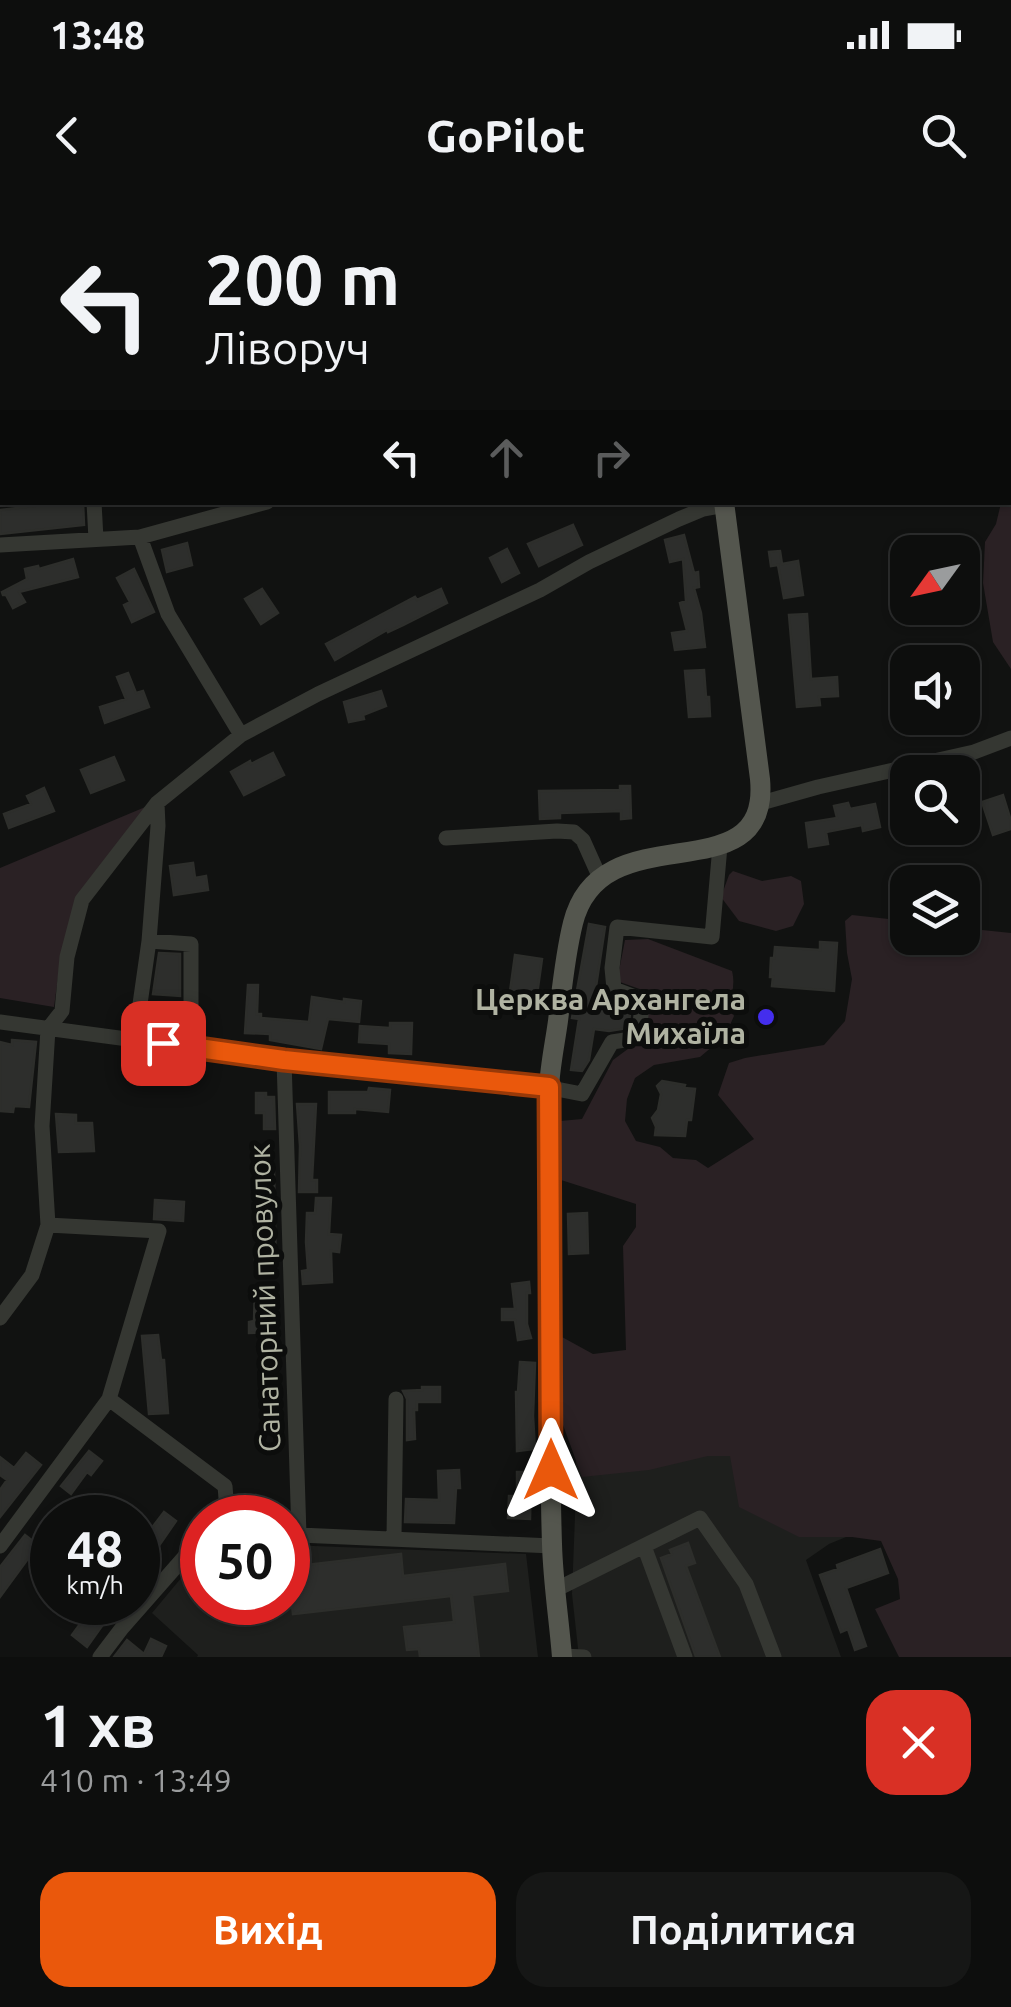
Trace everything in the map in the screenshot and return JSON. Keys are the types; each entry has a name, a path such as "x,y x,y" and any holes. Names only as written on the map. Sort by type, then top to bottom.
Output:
{"main road":[{"path":"562,1656 552,1546 549,1087 567,949 582,897 600,878 631,862 726,843 752,823 761,803 724,505"}],"street":[{"path":"94,505 96,539"},
{"path":"0,545 140,536 211,510 245,505"},
{"path":"0,1318 32,1275 48,1225 42,1126 48,1029 62,1011 67,957 82,900 157,803 241,735 661,527 720,505"},
{"path":"140,536 168,614 241,735"},
{"path":"761,803 1009,742"},
{"path":"135,1039 149,941 157,803"},
{"path":"446,838 574,832 584,840 600,878"},
{"path":"0,1022 582,1094 612,1042 638,1038 643,1000 614,989 612,968 617,927 712,937 726,843"},
{"path":"149,941 191,944 190,1047"},
{"name":"Санаторний провулок","path":"284,1060 292,1495"},
{"path":"0,1546 109,1400 159,1231 48,1225"},
{"path":"394,1537 396,1399"},
{"path":"109,1400 225,1486 225,1495"},
{"path":"555,1590 700,1518 746,1584 774,1657"},
{"path":"310,1534 552,1546"},
{"path":"644,1546 685,1657"},
{"path":"100,1657 180,1562"},
{"path":"562,1656 584,1657"}],"shaded area":[{"path":"1001,505 1011,505 1011,669 993,642 983,583 985,542 996,524"},
{"path":"150,805 78,898 61,955 54,1007 0,998 0,868"},
{"path":"733,871 762,881 791,876 801,881 804,904 793,926 776,931 739,921 721,897"},
{"path":"852,915 890,919 890,955 980,955 980,930 1011,933 1011,1657 899,1657 875,1609 900,1599 898,1579 881,1541 799,1537 739,1507 730,1456 708,1456 649,1470 582,1477 563,1425 562,1337 593,1354 626,1350 623,1246 636,1227 636,1204 561,1180 556,1144 560,1121 582,1119 613,1060 640,1040 647,1029 648,992 617,981 625,940 648,939 732,971 734,1016 725,1036 700,1057 654,1065 635,1078 627,1099 625,1121 636,1141 660,1147 673,1158 696,1160 708,1168 754,1139 718,1095 729,1063 824,1045 845,1021 852,979 845,921"},
{"path":"576,1370 885,1521 829,1544 806,1560 841,1657 579,1657 572,1594"},
{"path":"310,1546 526,1554 538,1657 197,1657 160,1620 160,1603 180,1579 180,1625 310,1625"}],"building":[{"path":"83,505 84,525 0,534 0,510"},
{"path":"573,525 582,545 539,566 528,544"},
{"path":"684,535 694,573 698,572 699,587 694,588 705,647 675,650 672,633 687,631 680,603 686,601 683,559 670,562 665,540"},
{"path":"187,543 192,565 167,572 162,550"},
{"path":"507,549 519,573 502,582 490,558"},
{"path":"780,551 782,564 798,561 803,595 784,598 778,565 771,566 769,552"},
{"path":"73,559 78,577 19,592 25,602 13,608 3,595 2,592 27,579 25,569"},
{"path":"134,569 154,612 132,622 124,605 130,602 117,578"},
{"path":"262,589 278,613 261,624 245,599"},
{"path":"441,589 447,603 387,630 335,660 326,644 415,597 417,600"},
{"path":"807,614 811,679 837,677 838,696 819,697 820,705 797,707 789,615"},
{"path":"704,670 710,716 689,717 685,671"},
{"path":"128,673 136,693 143,691 149,707 105,723 100,707 126,699 117,677"},
{"path":"381,691 386,706 363,715 364,719 349,722 344,702"},
{"path":"273,753 284,775 244,795 231,772"},
{"path":"114,757 124,780 91,793 81,770"},
{"path":"620,786 630,786 631,818 621,819 621,811 560,813 560,818 540,819 539,791 620,790"},
{"path":"44,788 54,811 9,828 4,814 31,804 27,796"},
{"path":"1003,795 1011,829 993,835 982,802"},
{"path":"848,803 850,809 875,804 880,827 863,831 862,825 826,832 828,844 809,847 806,823 837,818 834,806"},
{"path":"193,863 195,878 206,876 208,890 174,895 170,866"},
{"path":"589,924 605,927 594,1000 631,1007 628,1028 594,1029 589,1060 582,1071 571,1070 579,1019 572,1018"},
{"path":"820,942 837,943 834,991 772,986 771,958 775,947 820,950"},
{"path":"159,953 180,954 180,996 153,994"},
{"path":"515,955 542,959 535,1009 508,1006"},
{"path":"248,985 258,985 257,1014 261,1018 309,1022 312,997 361,1001 359,1022 328,1019 321,1049 270,1040 270,1034 245,1033"},
{"path":"390,1023 412,1023 411,1054 389,1053 389,1044 359,1042 360,1026 390,1028"},
{"path":"12,1040 36,1042 29,1107 14,1106 13,1112 0,1111 0,1042 12,1045"},
{"path":"662,1081 695,1089 685,1136 655,1135 652,1118 658,1110 661,1094 657,1086"},
{"path":"369,1088 390,1090 388,1112 355,1109 355,1113 329,1113 329,1092 368,1092"},
{"path":"256,1093 274,1097 275,1129 264,1129 264,1113 256,1113"},
{"path":"297,1104 316,1104 312,1180 317,1180 317,1192 299,1192"},
{"path":"56,1114 76,1115 76,1123 92,1123 94,1151 59,1152"},
{"path":"274,1172 276,1271 267,1272 266,1268 255,1269 255,1255 265,1254 256,1174"},
{"path":"316,1198 331,1198 329,1234 341,1235 339,1252 331,1251 332,1282 303,1284 302,1271 308,1270 307,1213 315,1213"},
{"path":"155,1200 184,1202 183,1221 154,1219"},
{"path":"587,1213 588,1253 569,1254 568,1214"},
{"path":"529,1282 527,1324 531,1338 518,1340 515,1320 502,1320 502,1309 515,1309 512,1284"},
{"path":"255,1287 274,1288 274,1332 249,1333 249,1322 254,1321"},
{"path":"158,1335 168,1413 149,1414 142,1336"},
{"path":"520,1362 535,1363 535,1449 517,1451 516,1392"},
{"path":"440,1387 440,1402 417,1402 415,1439 407,1440 407,1399 403,1391"},
{"path":"89,1451 102,1461 91,1475 87,1472 71,1494 61,1486"},
{"path":"26,1453 41,1465 0,1517 0,1490 7,1480 0,1475 0,1457 14,1468"},
{"path":"459,1470 454,1523 405,1522 406,1499 439,1500 438,1471"},
{"path":"517,1472 534,1472 530,1519 508,1518 509,1496 517,1496"},
{"path":"164,1512 176,1521 160,1544 160,1517"},
{"path":"25,1535 30,1539 30,1556 0,1597 0,1567"},
{"path":"688,1543 695,1563 686,1566 720,1657 696,1657 661,1558"},
{"path":"880,1549 888,1573 846,1588 866,1646 855,1650 848,1629 841,1632 820,1575"},
{"path":"401,1554 403,1576 505,1564 508,1591 472,1595 479,1657 420,1657 419,1649 407,1650 404,1627 454,1622 451,1596 310,1612 310,1564"},
{"path":"79,1625 103,1625 87,1647 72,1635"},
{"path":"151,1639 166,1646 161,1657 114,1657 127,1640 144,1654"}],"place":[{"name":"Церква Архангела Михаїла","path":"766,1017"}],"route":[{"path":"163,1043 284,1060 549,1087 551,1470"}]}
